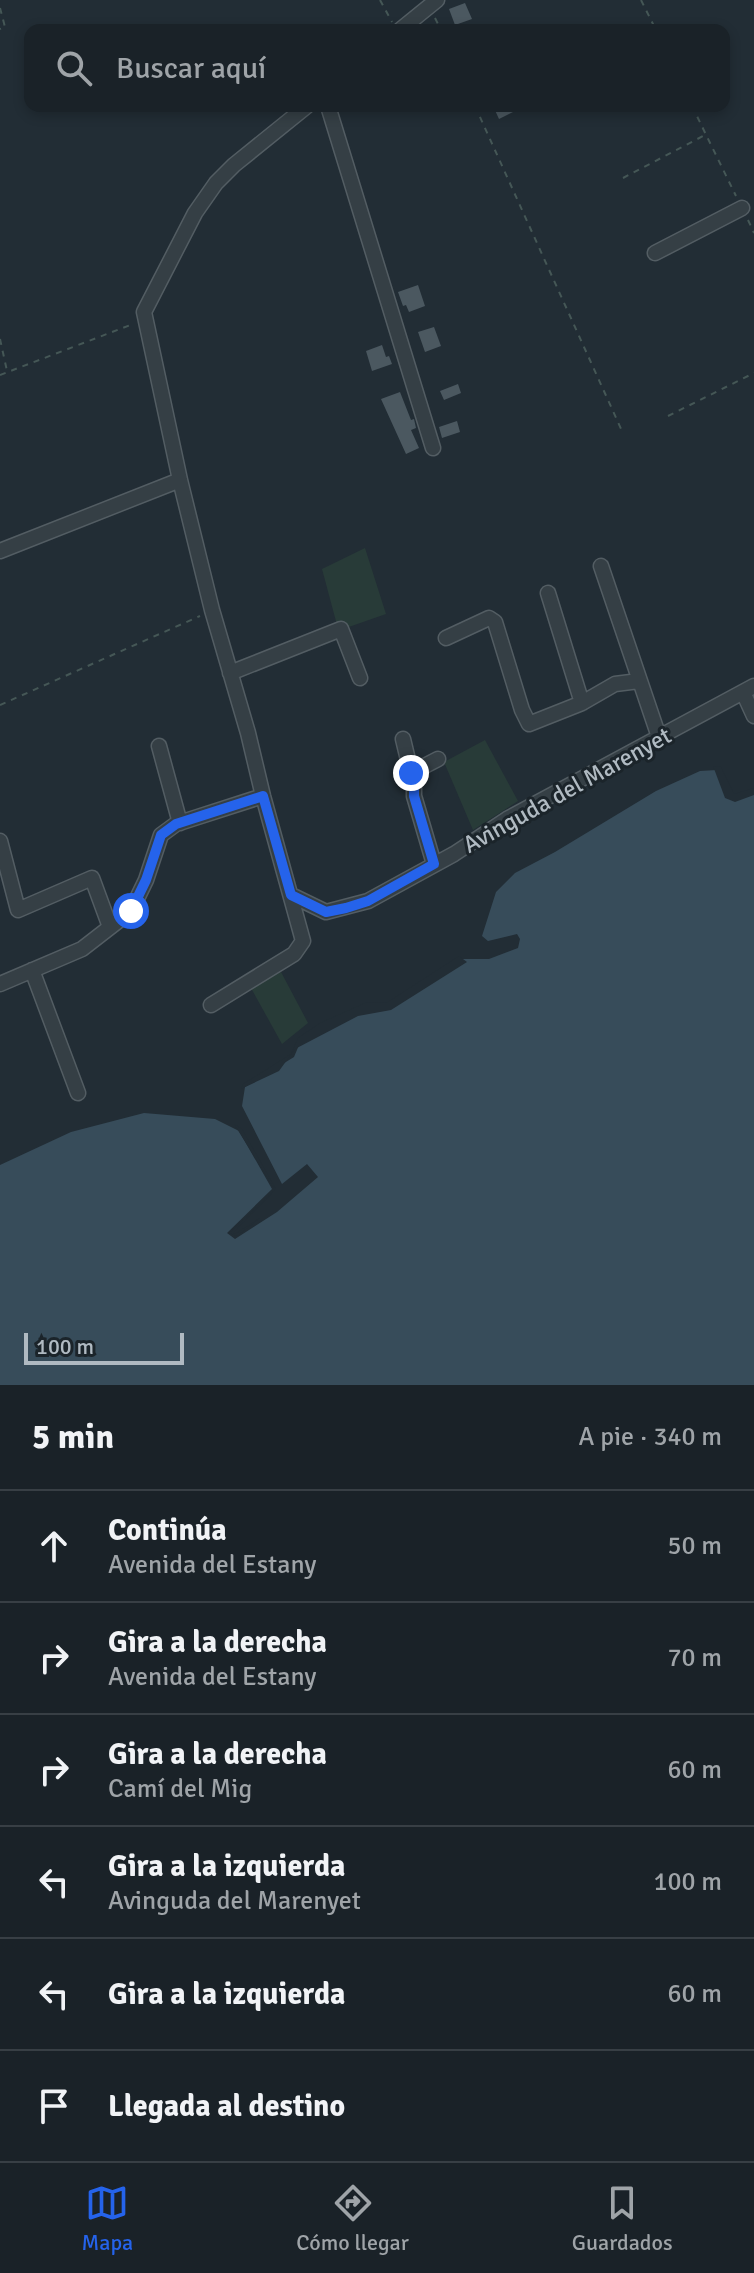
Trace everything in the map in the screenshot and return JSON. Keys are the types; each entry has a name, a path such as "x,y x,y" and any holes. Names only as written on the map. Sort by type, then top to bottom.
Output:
{"street":[{"path":"406,24 437,0"},
{"path":"211,1005 294,954 303,941 212,610 144,312 195,213 216,183 300,112"},
{"path":"330,112 433,448"},
{"path":"655,253 742,208"},
{"path":"0,551 180,480"},
{"path":"601,566 659,737"},
{"path":"548,593 582,703"},
{"path":"446,638 489,618 495,622 529,724 582,703 615,684 639,681"},
{"path":"230,673 341,629 360,678"},
{"path":"749,689 754,716"},
{"name":"Avinguda del Marenyet","path":"291,895 326,912 368,901 454,854 507,819 749,689"},
{"path":"403,739 414,796 434,864"},
{"path":"159,746 180,823"},
{"path":"411,773 438,759"},
{"path":"0,984 82,949 131,911 146,880 161,835 180,823 263,796"},
{"path":"0,841 18,910 92,878 110,927"},
{"path":"32,970 78,1093"}],"path":[{"path":"380,0 394,24"},
{"path":"641,0 653,24"},
{"path":"0,8 5,27 0,29"},
{"path":"478,112 622,431"},
{"path":"695,112 754,233"},
{"path":"623,178 706,135"},
{"path":"0,375 145,319"},
{"path":"0,339 7,372"},
{"path":"668,416 754,373"},
{"path":"0,705 212,610"}],"green space":[{"path":"365,548 386,614 343,629 337,625 322,569"},
{"path":"485,740 518,801 473,830 444,762"},
{"path":"281,972 308,1023 282,1044 251,988"}],"water":[{"path":"717,770 732,798 754,792 754,1385 0,1385 0,1165 71,1132 144,1113 215,1119 239,1131 272,1189 227,1233 235,1239 277,1212 318,1177 307,1164 282,1184 242,1106 245,1087 294,1057 302,1038 358,1007 390,1006 461,959 489,959 518,948 520,939 517,934 488,941 482,936 496,892 515,873 656,791 700,771"}],"pier":[{"path":"713,766 721,767 734,794 754,788 754,795 735,802 725,798"},
{"path":"459,956 467,962 391,1010 358,1016 295,1049 279,1071 241,1089 243,1084 291,1054 298,1038 320,1023 365,1003 388,1002"},
{"path":"234,1124 242,1129 276,1189 233,1233 260,1218 237,1236 229,1233 275,1190"}],"building":[{"path":"465,3 472,19 455,24 449,9"},
{"path":"496,112 513,112 499,119"},
{"path":"418,285 425,306 409,312 398,292"},
{"path":"434,327 441,346 425,352 418,332"},
{"path":"382,345 392,364 372,371 366,351"},
{"path":"458,384 461,393 444,400 440,391"},
{"path":"400,392 411,420 414,419 416,428 411,430 419,448 406,454 381,399"},
{"path":"457,421 460,432 442,438 439,427"}],"route":[{"path":"131,911 146,880 161,835 176,824 263,796 291,895 326,912 368,901 434,864 414,796 411,773"}]}
